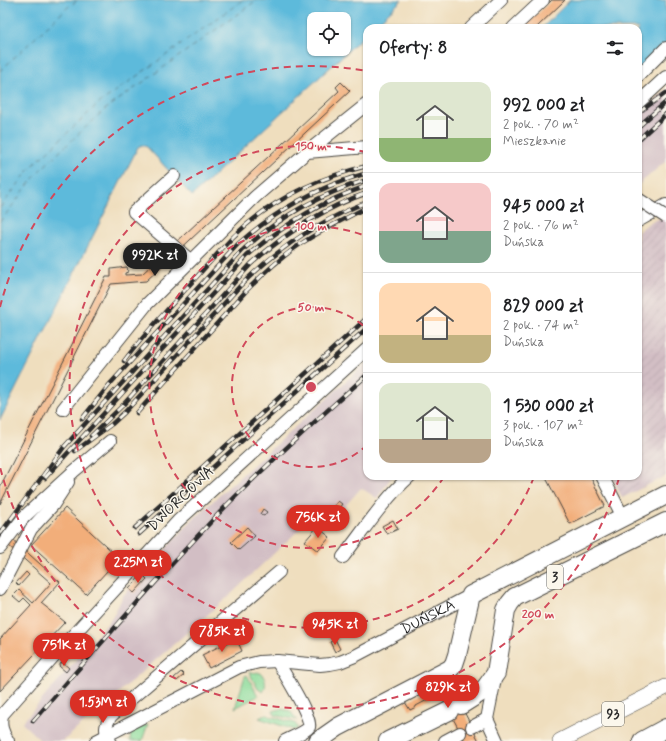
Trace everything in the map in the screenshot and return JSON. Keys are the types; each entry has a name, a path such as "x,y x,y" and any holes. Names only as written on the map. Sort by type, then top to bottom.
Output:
{"highway":[{"name":"DUŃSKA","path":"471,595 666,495"},
{"name":"3","path":"388,741 455,708 480,693 486,687 496,673 506,610 516,597 666,522"},
{"path":"318,741 338,727 450,669 454,664 457,655 471,595"},
{"path":"642,741 666,728"}],"main road":[{"name":"93","path":"560,741 666,687"}],"street":[{"path":"475,24 501,0"},
{"path":"517,24 543,0"},
{"path":"642,72 666,48"},
{"path":"642,99 666,77"},
{"path":"63,409 147,304 190,260 255,197 306,152 363,107"},
{"path":"306,152 363,147"},
{"path":"174,176 134,212 190,260"},
{"path":"642,203 666,218"},
{"path":"642,219 666,205"},
{"name":"DWORCOWA","path":"0,721 6,710 178,521 363,353"},
{"path":"0,548 24,517 73,472 110,441"},
{"path":"0,589 31,529 59,498 73,472"},
{"path":"343,557 383,505 406,480"},
{"path":"604,480 623,517"},
{"path":"109,738 106,725 111,716 279,572"},
{"name":"DUŃSKA","path":"96,741 109,738 239,667 260,662 277,661 320,665 340,662 355,656 471,595"},
{"path":"277,661 310,721 309,727 305,731 285,741"},
{"path":"496,673 487,719 497,741"},
{"path":"472,727 487,719"},
{"path":"0,721 3,734 8,741"},
{"path":"444,741 460,733"}],"shaded area":[{"path":"666,90 666,161 642,182 642,112"},
{"path":"666,216 666,476 622,498 614,480 642,480 642,229 650,222"},
{"path":"363,366 363,480 389,480 377,498 361,488 337,515 323,507 229,596 63,741 41,741 22,723 112,618 123,596 191,521"}],"green space":[{"path":"249,672 261,673 263,675 265,685 263,692 258,689"},
{"path":"247,675 258,696 235,708 245,676"},
{"path":"281,709 290,711 297,720 275,715 273,711"},
{"path":"267,714 269,716 295,723 298,728 294,730 259,718"},
{"path":"148,724 142,741 130,741 131,732"}],"water":[{"path":"0,0 402,0 376,24 363,24 363,37 351,48 351,12 307,12 307,56 342,56 192,196 147,147 142,145 138,147 0,420"},
{"path":"570,0 666,0 666,43 642,65 642,24 546,24"}],"building":[{"path":"552,0 565,0 540,24 526,24"},
{"path":"341,82 350,91 146,281 111,284 0,504 0,487 106,277 111,277 111,269 127,267 128,272 125,273 125,275 142,274 339,91 336,87"},
{"path":"547,480 592,480 605,506 570,524"},
{"path":"338,501 342,504 338,509 334,506"},
{"path":"65,508 119,558 86,594 31,545"},
{"path":"263,509 267,512 264,516 260,514"},
{"path":"393,520 398,529 387,534 382,526"},
{"path":"247,527 255,536 239,550 231,542"},
{"path":"317,527 330,537 318,551 305,541"},
{"path":"0,528 60,582 41,603 65,622 0,691 0,639 31,605 24,598 20,602 13,596 19,590 33,603 51,583 0,538"},
{"path":"26,572 29,575 19,586 16,583"},
{"path":"142,574 147,579 134,593 129,589"},
{"path":"236,638 242,651 209,668 202,655"},
{"path":"335,639 340,649 335,652 330,642"},
{"path":"62,662 69,668 66,672 59,666"},
{"path":"181,672 184,675 177,681 174,678"},
{"path":"448,681 450,686 449,689 452,688 479,741 465,741 440,694 445,691 443,690 437,693 437,695 410,710 405,702"}],"ferry route":[{"path":"0,71 68,7 78,0"},
{"path":"0,208 32,166 98,104 243,0"},
{"path":"0,222 38,172 103,111 257,0"}],"railway":[{"path":"642,110 666,93"},
{"path":"642,123 666,102"},
{"path":"642,136 666,114"},
{"path":"124,361 169,307 232,238 246,225 278,202 312,184 363,167"},
{"path":"82,419 110,384 238,244 283,210 298,201 331,185 363,174"},
{"path":"0,534 64,447 243,250 271,227 301,208 333,192 363,181"},
{"path":"45,478 247,256 275,234 304,215 334,199 363,187"},
{"path":"91,436 122,406 251,264 306,222 335,206 363,194"},
{"path":"75,451 112,424 125,412 240,286 269,260 299,237 315,227 363,204"},
{"path":"137,413 246,291 272,266 294,248 310,238 363,209"},
{"path":"135,528 363,322"},
{"path":"139,534 363,332"},
{"path":"33,721 152,586 225,507 277,456 363,379"}]}
